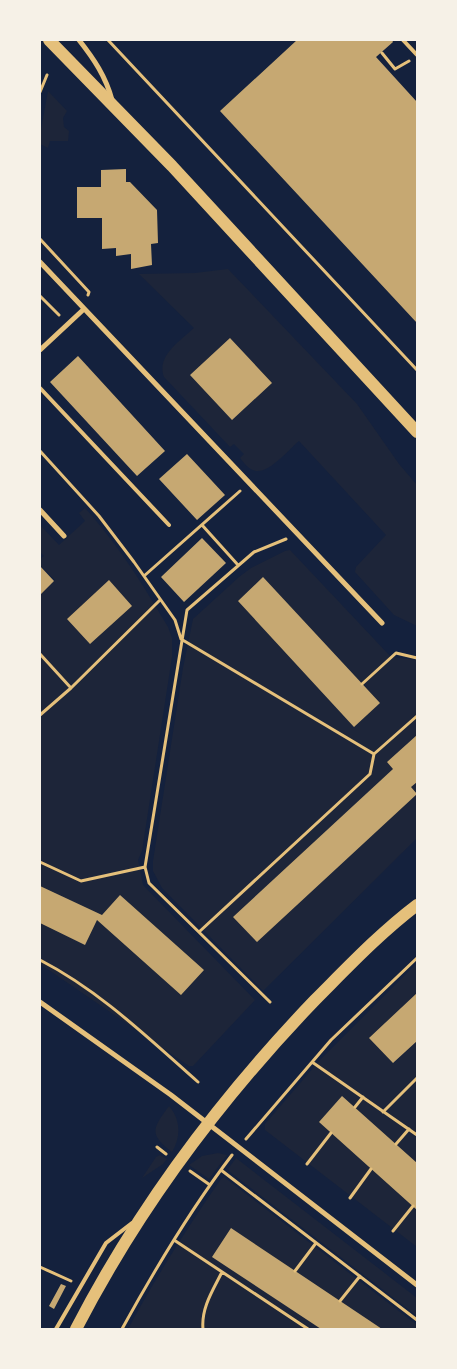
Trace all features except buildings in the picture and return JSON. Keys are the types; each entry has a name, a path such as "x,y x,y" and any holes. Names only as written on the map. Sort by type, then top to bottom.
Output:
{"main road":[{"path":"49,40 185,180 417,432"},
{"path":"76,1329 142,1215 208,1122 285,1032 394,923 417,905"}],"street":[{"path":"79,40 92,56 107,82 113,106"},
{"path":"40,262 382,623"},
{"path":"40,350 84,309"},
{"path":"40,510 64,536"},
{"path":"40,1002 208,1122 417,1285"}],"lane":[{"path":"403,40 417,55"},
{"path":"40,388 169,525"},
{"path":"56,1329 106,1244 142,1215"}],"path":[{"path":"108,40 417,370"},
{"path":"382,53 395,69 410,60"},
{"path":"40,92 47,74"},
{"path":"40,296 67,324"},
{"path":"40,451 99,516 175,620 182,638 374,754"},
{"path":"144,576 240,492"},
{"path":"202,525 238,565"},
{"path":"270,1002 149,883 145,867 187,610 254,552 287,539"},
{"path":"40,715 71,688 160,600"},
{"path":"362,684 396,652 417,658"},
{"path":"40,654 71,688"},
{"path":"199,932 370,774 374,754 417,716"},
{"path":"40,862 82,881 145,867"},
{"path":"122,1329 174,1240 239,1146 331,1040 417,958"},
{"path":"40,960 66,973 118,1011 198,1082"},
{"path":"312,1062 417,1135"},
{"path":"383,1112 417,1078"},
{"path":"355,1107 363,1098"},
{"path":"396,1144 409,1130"},
{"path":"306,1164 331,1132"},
{"path":"157,1147 169,1156"},
{"path":"186,1168 210,1186"},
{"path":"350,1198 372,1169"},
{"path":"221,1170 417,1320"},
{"path":"394,1231 413,1206"},
{"path":"174,1240 308,1329"},
{"path":"296,1271 316,1243"},
{"path":"40,1267 72,1281"},
{"path":"202,1329 206,1304 222,1272"},
{"path":"340,1301 360,1276"}],"shaded area":[{"path":"48,91 67,111 63,118 64,127 69,131 68,141 50,141 48,148 40,144 40,135"},
{"path":"228,269 357,404 399,464 417,485 417,626 394,615 355,572 356,567 386,535 299,441 279,460 267,468 261,471 251,469 240,458 244,454 234,444 230,447 164,377 162,369 166,356 194,328 139,274 195,273"},
{"path":"85,508 130,565 168,627 172,638 172,657 142,851 138,860 143,885 255,1000 193,1066 189,1066 40,964 40,595 55,580 40,565 40,559 44,556 40,552 40,525 59,545 85,521 79,513"},
{"path":"290,550 391,657 417,660 417,838 263,991 162,888 153,871 153,861 183,668 193,619 251,568"},
{"path":"417,963 417,994 370,1037 394,1063 417,1041 417,1247 265,1130 265,1124 320,1060"},
{"path":"169,1106 178,1123 177,1140 172,1152 164,1146 156,1135 159,1120"},
{"path":"218,1153 227,1155 209,1179 189,1165 202,1156"},
{"path":"160,1155 167,1159 163,1164 142,1178 156,1157"},
{"path":"236,1158 417,1298 417,1316 230,1172 228,1169"},
{"path":"224,1177 417,1325 417,1329 128,1329 172,1253 208,1197"}]}
